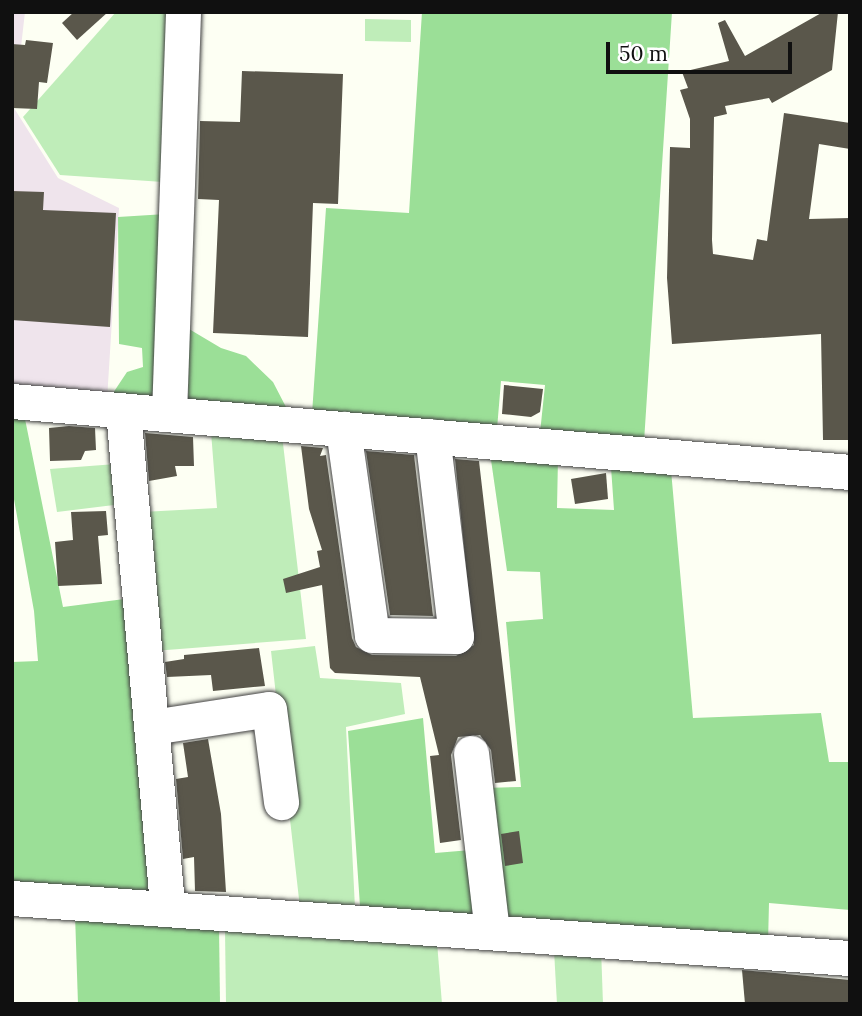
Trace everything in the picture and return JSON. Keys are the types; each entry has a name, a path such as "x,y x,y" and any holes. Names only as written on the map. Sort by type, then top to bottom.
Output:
{"street":[{"path":"169,414 183,12"},
{"path":"12,401 432,436 849,476"},
{"path":"123,411 167,907"},
{"path":"342,429 372,635 456,636 432,436"},
{"path":"152,727 269,709 281,802"},
{"path":"471,753 492,931"},
{"path":"12,898 850,958"}],"shaded area":[{"path":"12,12 25,12 14,108 58,178 119,208 107,400 12,392"}],"green space":[{"path":"116,12 174,12 163,182 60,175 23,117"},
{"path":"422,12 672,12 644,442 540,433 545,385 501,381 497,429 312,414 326,208 409,213"},
{"path":"365,19 411,20 411,42 365,41"},
{"path":"166,214 159,398 113,393 127,372 143,367 142,348 119,344 118,217"},
{"path":"189,329 221,348 246,356 273,382 287,409 188,407"},
{"path":"12,413 24,414 63,607 132,598 159,897 12,886 12,662 38,661 34,611 12,488"},
{"path":"211,432 282,435 306,639 154,651 142,512 217,508"},
{"path":"490,453 558,458 557,508 614,510 611,467 671,470 693,718 821,713 829,762 850,762 850,910 769,903 768,943 502,920 484,788 521,787 506,622 543,619 540,572 507,571"},
{"path":"116,464 122,504 57,512 50,469"},
{"path":"315,646 320,678 401,683 405,714 346,727 355,908 300,908 271,651"},
{"path":"423,718 435,853 471,850 482,918 360,906 348,731"},
{"path":"75,914 219,926 220,1004 78,1004"},
{"path":"225,930 437,942 442,1004 226,1004"},
{"path":"601,948 603,1004 557,1004 554,950"}],"building":[{"path":"74,12 108,12 77,40 62,23"},
{"path":"823,12 838,12 832,70 772,103 769,98 725,106 727,114 714,117 712,240 713,254 753,260 757,239 767,241 784,113 850,123 850,149 819,144 809,219 850,218 850,440 823,440 821,334 672,344 667,278 670,147 690,148 690,119 680,90 688,88 682,72 729,61 718,23 725,20 745,56"},
{"path":"26,40 53,43 47,83 39,82 37,109 12,108 12,44 25,45"},
{"path":"242,71 343,74 338,204 313,203 308,337 213,333 219,200 198,199 200,121 240,122"},
{"path":"12,191 44,192 43,210 116,213 110,327 12,320"},
{"path":"504,385 543,389 540,412 531,417 502,414"},
{"path":"49,428 95,428 96,450 85,451 81,460 50,461"},
{"path":"145,433 193,437 194,466 175,466 177,476 149,481"},
{"path":"301,446 323,448 320,456 326,455 352,638 356,647 372,655 456,656 474,645 455,459 479,461 516,781 495,783 491,750 480,735 458,737 451,755 461,840 440,843 430,756 439,755 420,677 335,673 330,668 322,585 286,593 283,579 320,567 317,551 322,550 309,509"},
{"path":"366,451 414,455 433,616 390,615"},
{"path":"606,473 608,499 575,504 571,479"},
{"path":"106,511 108,535 98,536 102,584 58,586 55,542 73,540 71,512"},
{"path":"259,648 265,686 213,691 211,675 167,677 165,662 184,659 184,655"},
{"path":"208,739 221,814 226,892 195,891 194,857 183,859 176,779 188,777 183,743"},
{"path":"519,831 523,863 505,866 501,834"},
{"path":"742,970 850,980 850,1004 745,1004"}]}
